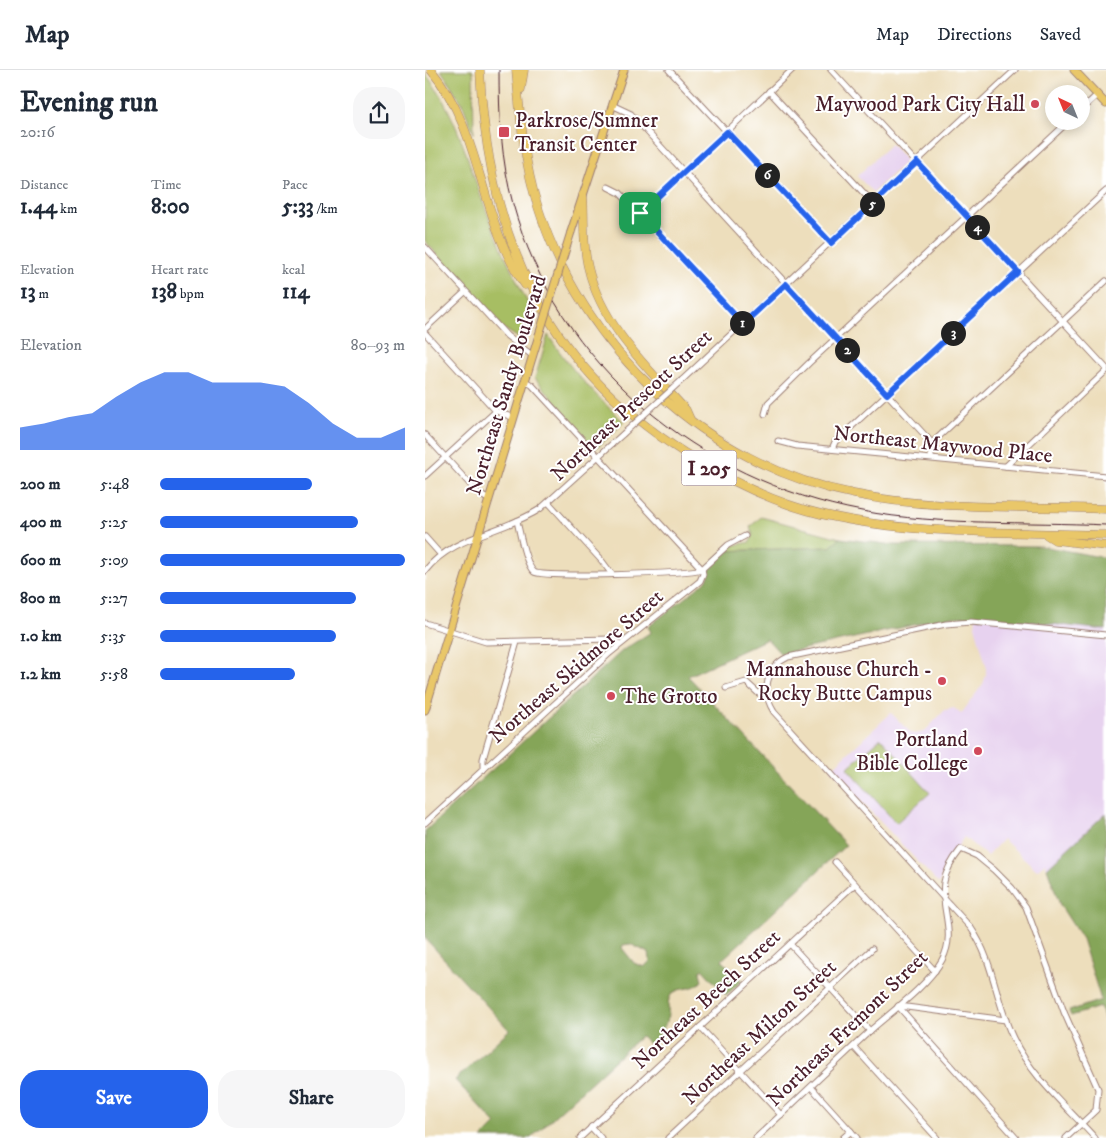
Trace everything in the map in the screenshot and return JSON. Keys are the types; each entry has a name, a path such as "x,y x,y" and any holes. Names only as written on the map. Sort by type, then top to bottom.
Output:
{"highway":[{"path":"431,70 459,113 507,251 519,276 536,298"},
{"name":"I 205","path":"481,70 486,143 496,196 513,248 536,298 576,359 613,399 671,444 734,481 802,508 870,523 927,529 1106,535"},
{"name":"I 205","path":"516,70 525,151 538,207 568,278 595,322 629,365 655,391 691,420 737,450 773,468 851,494 919,503 1106,509"},
{"path":"519,104 524,70"},
{"path":"583,195 585,254 597,293 612,320 637,357 686,410 691,420"},
{"path":"1045,534 1055,540 1106,546"}],"main road":[{"name":"Northeast Sandy Boulevard","path":"425,710 571,232 624,70"},
{"path":"1075,70 1106,104"}],"street":[{"path":"669,70 831,243"},
{"path":"640,213 792,70"},
{"path":"831,70 1106,370 1007,466"},
{"name":"Northeast Prescott Street","path":"425,571 441,555 478,536 517,521 549,503 1015,70"},
{"path":"769,91 873,203"},
{"path":"1090,102 1097,95"},
{"path":"613,105 628,111 887,394 931,443 931,458"},
{"path":"765,414 768,403 1059,130"},
{"path":"608,187 620,193 640,213 743,324"},
{"path":"832,449 835,442 1106,190"},
{"path":"426,250 507,336 533,356"},
{"path":"931,443 1106,281"},
{"path":"425,329 465,292"},
{"path":"425,333 496,411 514,418"},
{"path":"525,381 532,385 702,570"},
{"path":"425,476 496,411"},
{"path":"425,435 478,493 489,500"},
{"name":"Northeast Maywood Place","path":"778,441 797,446 917,459 931,458 1106,476"},
{"path":"549,503 602,560 611,573"},
{"path":"517,521 529,564 535,573 541,575 575,576 702,570"},
{"name":"Northeast Skidmore Street","path":"425,823 620,644 700,581 703,574 702,570 728,545 745,536"},
{"path":"425,537 441,555"},
{"path":"1095,1138 1026,1061 1013,1039 982,946 971,928 777,715 769,704 766,693 770,673 785,658 939,625 971,622 1106,636"},
{"path":"425,623 481,641 517,642 612,639 620,644"},
{"path":"483,770 483,758 517,642"},
{"path":"726,688 743,682 749,683 758,693 766,693"},
{"name":"Northeast Fremont Street","path":"755,1138 935,971 946,951 949,935 949,922 944,897 947,870 961,849 977,856 994,870 1012,888 1026,907 1064,1012 1098,1089 1096,1110 1082,1124"},
{"path":"835,862 935,971"},
{"name":"Northeast Beech Street","path":"580,1138 855,884"},
{"path":"790,944 870,1031"},
{"name":"Northeast Milton Street","path":"668,1138 872,949"},
{"path":"898,1006 1006,1020"},
{"path":"898,1006 1016,1138"},
{"path":"701,1027 781,1115"},
{"path":"854,1047 937,1138"},
{"path":"811,1087 857,1138"},
{"path":"1066,1138 1082,1124"},
{"path":"591,1127 601,1138"},
{"path":"843,1138 851,1131"}],"shaded area":[{"path":"891,144 906,161 873,192 857,176"},
{"name":"Portland Bible College","path":"976,616 1106,630 1106,813 1047,868 1045,863 1037,870 1003,839 987,856 964,837 944,867 939,884 831,769 891,713 911,733 915,734 924,732 945,710 954,708 961,714 983,684 986,675 986,665 975,626"}],"green space":[{"path":"441,70 473,70 474,134 462,103"},
{"path":"425,73 444,101 451,116 492,224 511,269 533,313 523,341 503,328 425,241"},
{"path":"548,335 583,381 624,422 598,447 594,448 535,378"},
{"path":"761,517 840,538 831,547 724,551 730,546 750,542 753,535 750,527"},
{"path":"840,538 894,545 1041,546 1106,558 1106,630 988,617 950,617 781,654 767,639 688,676 846,845 722,960 742,981 726,995 702,969 700,972 702,981 699,984 677,991 671,995 667,1020 653,1048 641,1036 531,1138 482,1138 496,1124 455,1080 509,1030 425,938 425,831 623,650 651,632 648,627 705,582 709,576 708,566 724,551 830,547","holes":["630,944 649,953 650,961 644,967 634,963 622,948 623,945"]},
{"path":"881,738 930,793 896,823 847,768"},
{"path":"1106,813 1106,1023 1100,1007 1071,1016 1069,1011 1101,1000 1082,939 1060,905 1047,868"}],"tram line":[{"path":"499,70 500,121 506,171 513,204 534,262 563,316 600,364 643,407 692,443 745,473 802,496 862,511 922,519 1106,525"}],"place":[{"name":"Maywood Park City Hall","path":"1035,104"},
{"name":"Parkrose/Sumner Transit Center","path":"504,132"},
{"name":"Mannahouse Church - Rocky Butte Campus","path":"942,681"},
{"name":"The Grotto","path":"611,696"},
{"name":"Portland Bible College","path":"978,751"}],"route":[{"path":"727,132 831,243 917,162 1018,272 887,394 786,284 743,324 640,213 727,132"}]}
